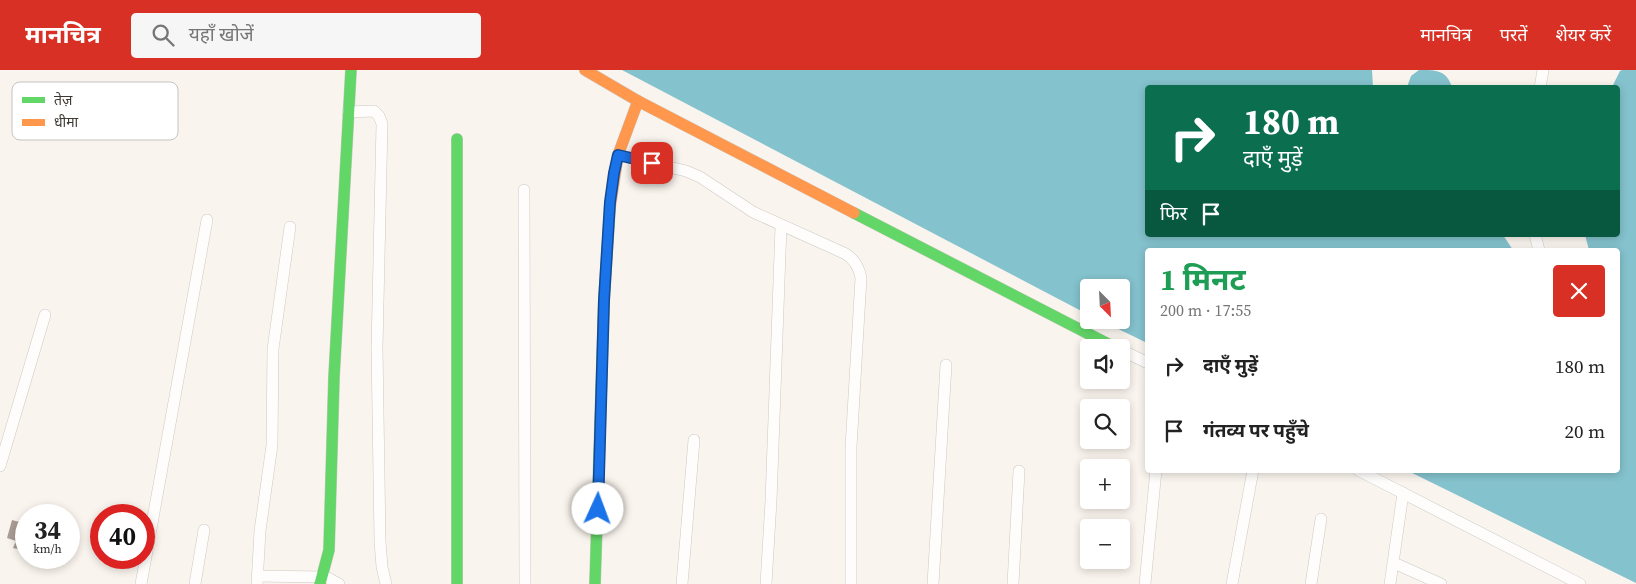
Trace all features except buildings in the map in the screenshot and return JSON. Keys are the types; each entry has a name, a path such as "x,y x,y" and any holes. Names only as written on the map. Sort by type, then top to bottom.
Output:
{"street":[{"path":"321,580 329,550 334,377 351,70"},
{"path":"585,70 638,101 1099,339"},
{"path":"1540,85 1543,70"},
{"path":"595,584 604,300 610,202 618,155 638,101"},
{"path":"348,112 374,111 379,116 382,124 377,348 380,541 382,567 386,584"},
{"path":"457,139 457,584"},
{"path":"618,155 686,171 700,177 753,212 846,254 853,259 860,271 861,288 851,447 851,584"},
{"path":"524,190 525,584"},
{"path":"141,584 207,220"},
{"path":"766,584 771,501 781,226"},
{"path":"290,227 273,349 272,445 260,531 257,580 321,580 328,578 339,584"},
{"path":"0,466 46,315"},
{"path":"1130,354 1145,362"},
{"path":"933,584 946,365"},
{"path":"682,584 694,440"},
{"path":"1013,584 1019,471"},
{"path":"1145,584 1156,473"},
{"path":"1232,584 1252,473"},
{"path":"1364,473 1580,584"},
{"path":"1390,584 1403,493"},
{"path":"1311,584 1321,519"},
{"path":"195,584 204,530"},
{"path":"1394,563 1441,584"}],"water":[{"path":"622,70 1372,70 1373,85 1145,85 1145,237 1504,237 1512,248 1145,248 1145,342 1118,329 1130,329 1130,279 1080,279 1080,310"},
{"path":"1419,70 1440,72 1447,77 1451,85 1408,85 1411,76"},
{"path":"1636,70 1636,583 1412,473 1620,473 1620,248 1588,248 1586,237 1620,237 1620,85 1613,85 1620,71"}],"traffic: fast":[{"path":"320,584 329,550 334,377 351,70"},
{"path":"457,139 457,584"},
{"path":"595,584 604,300 610,207"},
{"path":"854,213 1099,339"}],"traffic: slow":[{"path":"585,70 638,101 854,213"},
{"path":"610,207 618,155 638,101"}],"route":[{"path":"598,509 604,300 610,202 614,173 618,155 652,163"}]}
